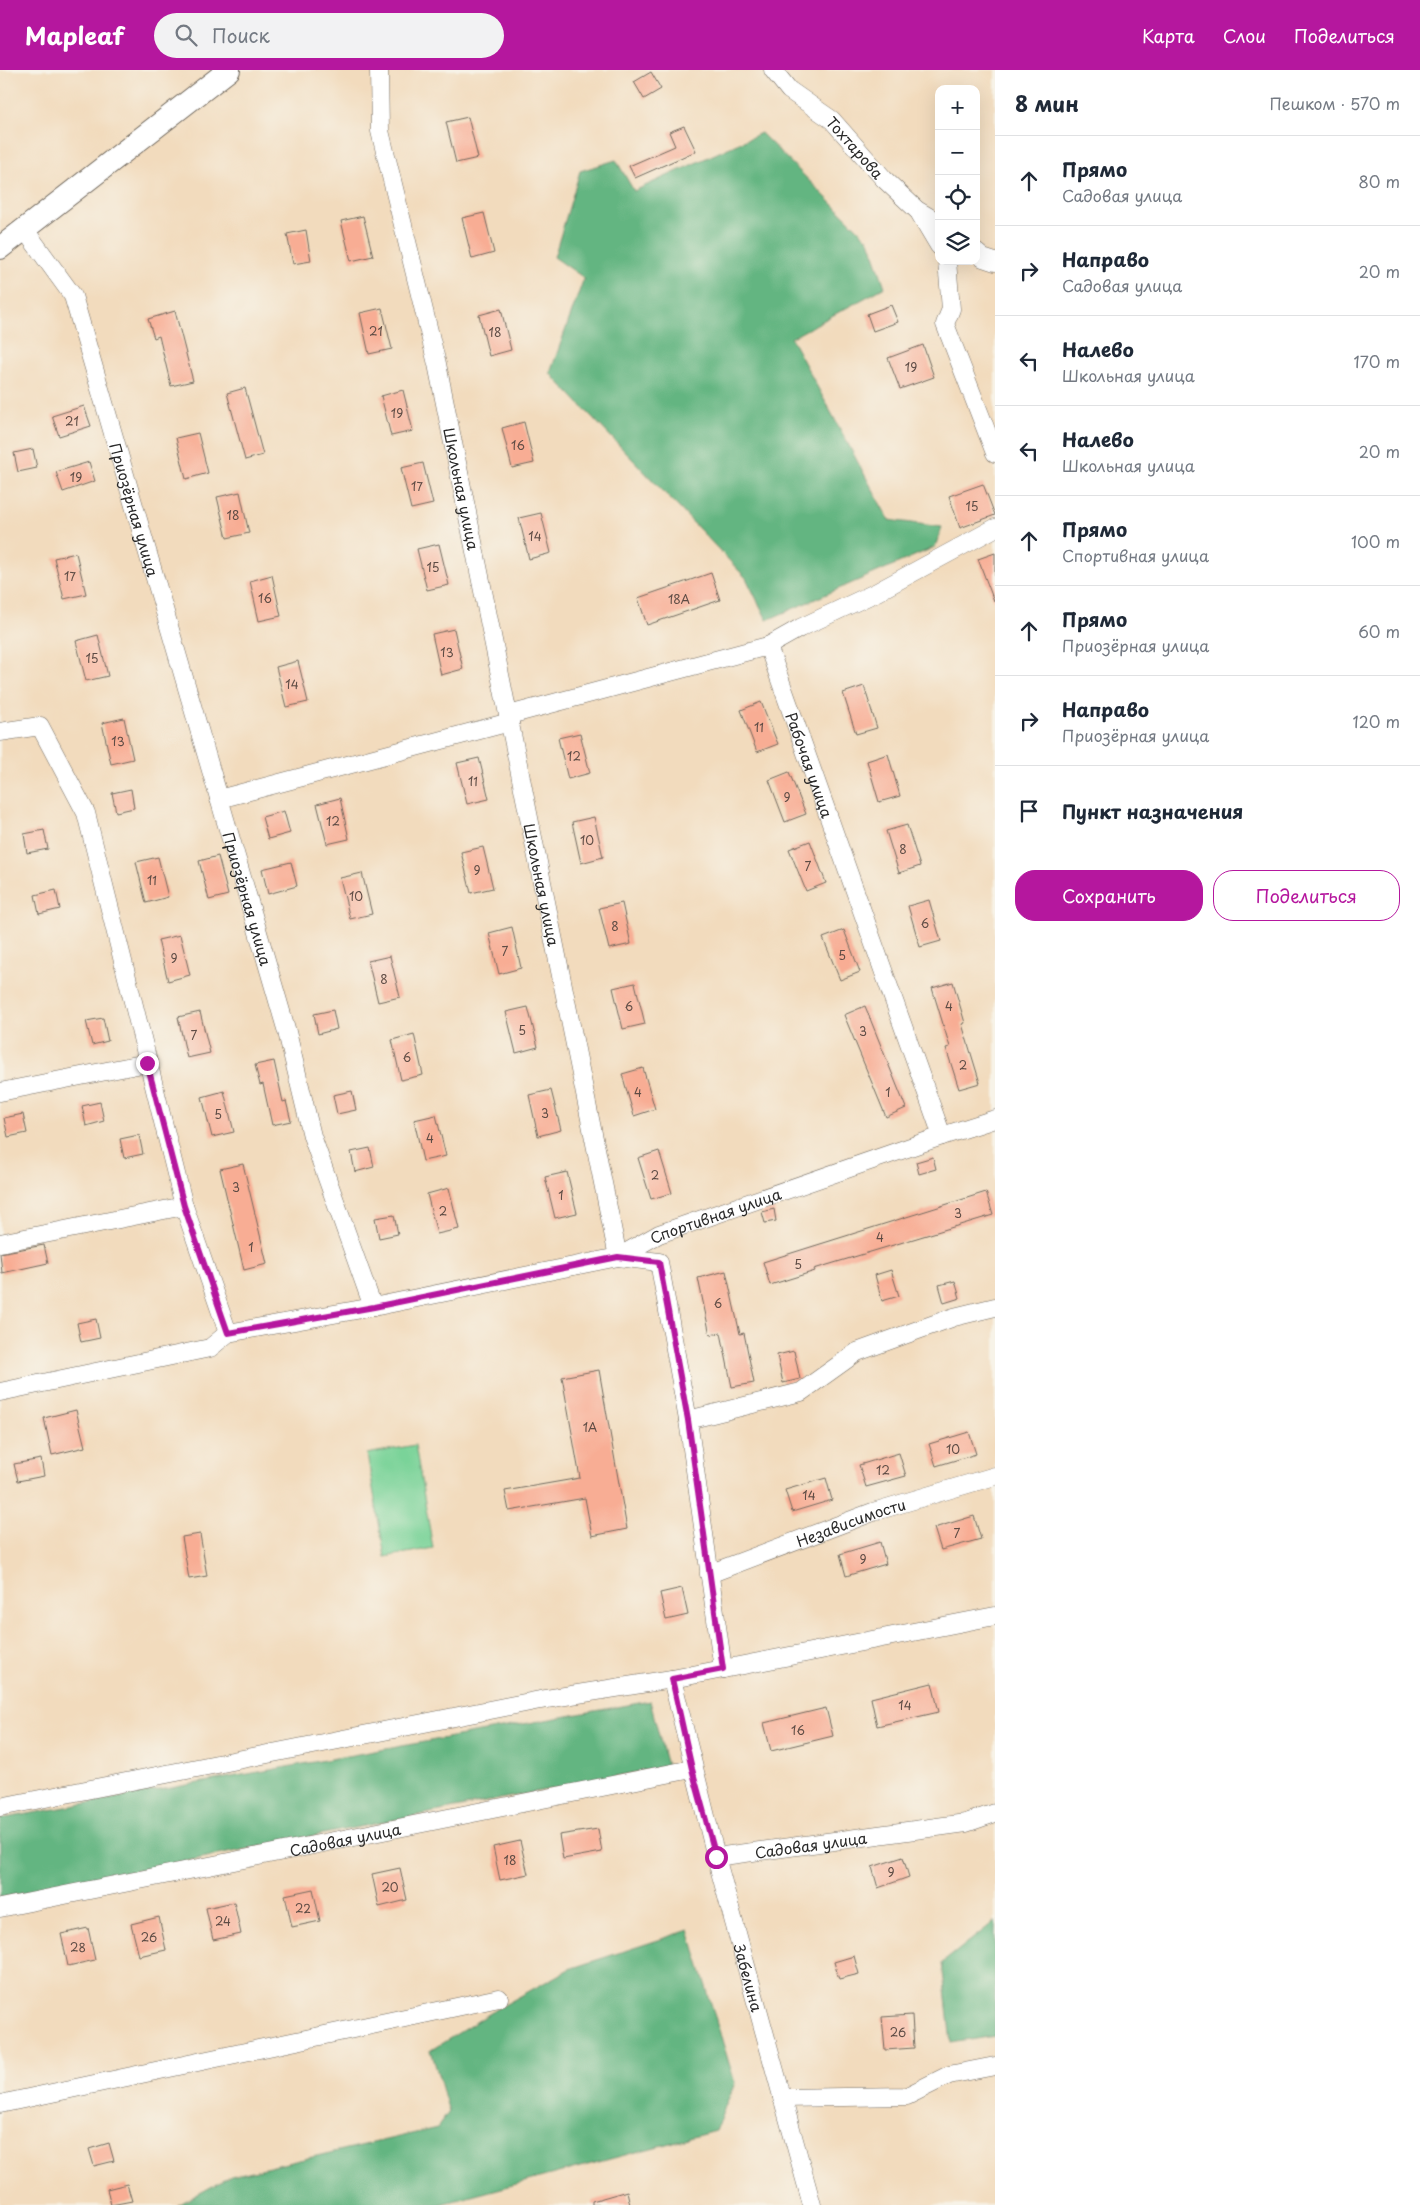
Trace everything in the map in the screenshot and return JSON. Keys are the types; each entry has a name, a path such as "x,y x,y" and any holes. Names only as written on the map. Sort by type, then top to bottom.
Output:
{"main road":[{"path":"0,248 229,70"}],"street":[{"name":"Школьная улица","path":"379,70 380,131 437,364 618,1257"},
{"name":"Тохтарова","path":"773,70 789,90 832,120 884,179 917,210 935,221"},
{"path":"917,210 935,239"},
{"name":"Приозёрная улица","path":"25,230 73,296 287,1032 312,1136 374,1307"},
{"path":"980,255 995,262"},
{"path":"947,265 951,309 945,324 995,453"},
{"path":"219,799 768,646 800,628 877,592 995,528"},
{"name":"Рабочая улица","path":"768,646 942,1136"},
{"path":"0,732 40,726 86,813 184,1206 228,1333"},
{"path":"0,1092 147,1063"},
{"name":"Спортивная улица","path":"374,1307 618,1257 659,1234 995,1119"},
{"path":"0,1243 184,1206"},
{"path":"618,1257 659,1262 688,1420 723,1669"},
{"path":"0,1392 210,1348 228,1333 374,1307"},
{"path":"688,1420 801,1392 857,1352 954,1317 995,1307"},
{"name":"Независимости","path":"709,1574 874,1512 995,1476"},
{"path":"0,1807 540,1700 672,1679 995,1616"},
{"path":"672,1679 692,1769 716,1857"},
{"name":"Садовая улица","path":"0,1908 692,1769"},
{"name":"Садовая улица","path":"716,1857 966,1823 995,1813"},
{"name":"Забелина","path":"716,1857 812,2205"},
{"path":"0,2104 499,1998"},
{"path":"782,2098 907,2096 949,2075 995,2066"}],"green space":[{"path":"761,133 869,240 885,287 791,338 889,520 942,527 935,547 767,620 746,578 550,373 584,278 554,257 580,171 616,160 634,191"},
{"path":"415,1445 433,1548 385,1557 367,1454"},
{"path":"650,1701 667,1766 0,1898 0,1819"},
{"path":"995,1921 995,2036 951,2043 942,1963"},
{"path":"689,1930 735,2083 715,2131 438,2205 178,2205 231,2176 437,2128 449,2112 431,2050 497,2009 569,1969"}],"building":[{"path":"651,72 661,89 644,99 634,82"},
{"path":"468,117 478,158 456,163 446,122"},
{"path":"684,126 696,151 635,178 629,166 675,146 669,132"},
{"path":"484,213 494,253 472,259 462,218"},
{"path":"363,216 373,256 351,261 341,221"},
{"path":"306,230 311,261 293,264 287,234"},
{"path":"891,305 898,322 873,331 867,314"},
{"path":"382,308 392,349 369,354 360,313"},
{"path":"501,309 511,350 489,356 479,315"},
{"path":"175,311 193,381 171,386 159,336 154,338 148,319"},
{"path":"923,345 934,377 900,389 888,358"},
{"path":"245,388 263,455 245,460 227,393"},
{"path":"403,390 413,431 391,436 381,396"},
{"path":"84,406 91,426 59,436 52,416"},
{"path":"524,422 534,463 512,468 502,428"},
{"path":"198,433 208,473 186,479 176,438"},
{"path":"33,449 37,468 18,472 14,453"},
{"path":"89,462 95,481 63,492 56,472"},
{"path":"423,463 433,504 411,509 401,468"},
{"path":"983,484 995,515 960,528 949,496"},
{"path":"240,492 249,533 227,538 217,497"},
{"path":"541,513 551,553 529,559 519,518"},
{"path":"439,544 449,585 427,590 417,549"},
{"path":"76,553 86,594 64,599 54,558"},
{"path":"995,553 995,601 994,601 978,559"},
{"path":"711,573 720,600 647,625 638,598"},
{"path":"272,575 281,616 259,621 250,581"},
{"path":"454,629 463,669 441,675 432,634"},
{"path":"98,635 108,676 86,681 76,641"},
{"path":"298,661 308,702 286,707 276,667"},
{"path":"864,686 877,728 856,734 843,693"},
{"path":"761,702 778,744 757,752 741,710"},
{"path":"124,718 133,759 111,764 102,723"},
{"path":"580,733 590,773 568,779 558,738"},
{"path":"888,754 900,796 879,802 867,761"},
{"path":"479,758 489,799 467,804 457,763"},
{"path":"789,772 806,814 785,822 769,780"},
{"path":"131,789 134,808 116,812 112,793"},
{"path":"340,798 349,839 327,844 317,804"},
{"path":"284,811 290,833 268,839 262,817"},
{"path":"594,817 603,857 581,863 572,822"},
{"path":"907,825 920,866 899,873 886,831"},
{"path":"44,830 48,849 27,853 24,834"},
{"path":"810,841 826,883 806,891 789,849"},
{"path":"483,847 493,888 471,893 461,852"},
{"path":"218,856 228,895 209,900 199,861"},
{"path":"158,857 168,897 146,903 136,862"},
{"path":"291,862 297,886 268,894 262,869"},
{"path":"362,873 372,914 350,919 340,878"},
{"path":"56,890 60,909 39,914 35,895"},
{"path":"929,900 941,941 920,947 908,906"},
{"path":"622,903 631,944 609,949 599,908"},
{"path":"512,927 521,968 499,974 489,933"},
{"path":"844,930 860,972 840,980 823,938"},
{"path":"180,935 190,975 168,981 158,940"},
{"path":"390,956 400,997 378,1002 368,961"},
{"path":"953,982 965,1023 962,1024 980,1083 959,1089 946,1048 950,1047 932,988"},
{"path":"635,983 645,1024 623,1029 613,988"},
{"path":"865,1006 906,1108 886,1117 844,1015"},
{"path":"528,1007 538,1047 516,1053 506,1012"},
{"path":"333,1010 337,1029 318,1034 314,1014"},
{"path":"200,1012 210,1053 187,1058 178,1017"},
{"path":"103,1018 108,1041 92,1045 86,1021"},
{"path":"414,1034 423,1075 401,1080 392,1040"},
{"path":"274,1061 283,1102 286,1101 291,1121 272,1125 263,1084 260,1085 255,1065"},
{"path":"643,1068 655,1109 634,1116 622,1074"},
{"path":"551,1090 561,1130 538,1136 529,1095"},
{"path":"224,1091 234,1132 212,1137 202,1097"},
{"path":"352,1091 356,1110 337,1114 333,1095"},
{"path":"100,1102 104,1121 86,1126 82,1106"},
{"path":"23,1114 27,1133 8,1137 4,1118"},
{"path":"436,1115 446,1156 423,1161 414,1120"},
{"path":"139,1135 143,1154 124,1158 120,1139"},
{"path":"370,1148 374,1167 355,1172 351,1152"},
{"path":"659,1151 672,1193 651,1199 638,1158"},
{"path":"933,1157 936,1169 919,1174 916,1162"},
{"path":"243,1164 267,1264 244,1270 220,1169"},
{"path":"567,1172 577,1213 555,1218 545,1177"},
{"path":"449,1188 459,1229 437,1234 427,1194"},
{"path":"986,1192 993,1215 814,1269 815,1271 770,1285 763,1262"},
{"path":"774,1209 776,1221 765,1223 762,1212"},
{"path":"394,1215 398,1234 379,1238 375,1218"},
{"path":"44,1245 48,1263 2,1273 0,1253"},
{"path":"891,1270 899,1296 882,1301 875,1275"},
{"path":"726,1271 740,1334 744,1333 754,1383 732,1387 721,1333 710,1335 698,1278"},
{"path":"955,1281 960,1298 944,1303 939,1285"},
{"path":"96,1319 100,1338 81,1342 77,1323"},
{"path":"794,1351 800,1379 783,1383 777,1355"},
{"path":"599,1370 627,1529 592,1536 585,1498 509,1511 505,1491 580,1478 562,1377"},
{"path":"76,1410 85,1447 52,1455 44,1418"},
{"path":"969,1432 976,1454 936,1466 929,1444"},
{"path":"899,1453 906,1476 866,1487 859,1465"},
{"path":"41,1459 44,1476 18,1481 14,1464"},
{"path":"826,1478 832,1500 792,1512 785,1490"},
{"path":"974,1516 981,1539 941,1550 934,1528"},
{"path":"200,1534 207,1576 189,1579 182,1537"},
{"path":"880,1542 886,1564 846,1576 840,1554"},
{"path":"682,1588 688,1615 666,1620 660,1593"},
{"path":"932,1683 939,1712 877,1726 871,1698"},
{"path":"826,1708 833,1736 771,1751 764,1723"},
{"path":"598,1829 602,1852 563,1859 559,1835"},
{"path":"520,1841 528,1874 500,1880 493,1847"},
{"path":"903,1857 909,1877 878,1888 872,1867"},
{"path":"400,1868 407,1900 379,1907 372,1874"},
{"path":"313,1889 320,1921 292,1927 285,1895"},
{"path":"234,1902 241,1934 213,1940 206,1908"},
{"path":"159,1917 166,1950 139,1956 131,1924"},
{"path":"88,1928 95,1960 68,1966 61,1934"},
{"path":"854,1956 859,1974 839,1979 834,1962"},
{"path":"912,2015 914,2048 885,2050 882,2017"},
{"path":"109,2143 114,2161 94,2166 89,2149"},
{"path":"127,2184 132,2201 111,2205 107,2189"},
{"path":"627,2191 630,2205 592,2205 592,2201"}],"route":[{"path":"147,1063 184,1206 228,1333 374,1307 618,1257 659,1262 688,1420 723,1669 672,1679 692,1769 716,1857"}]}
